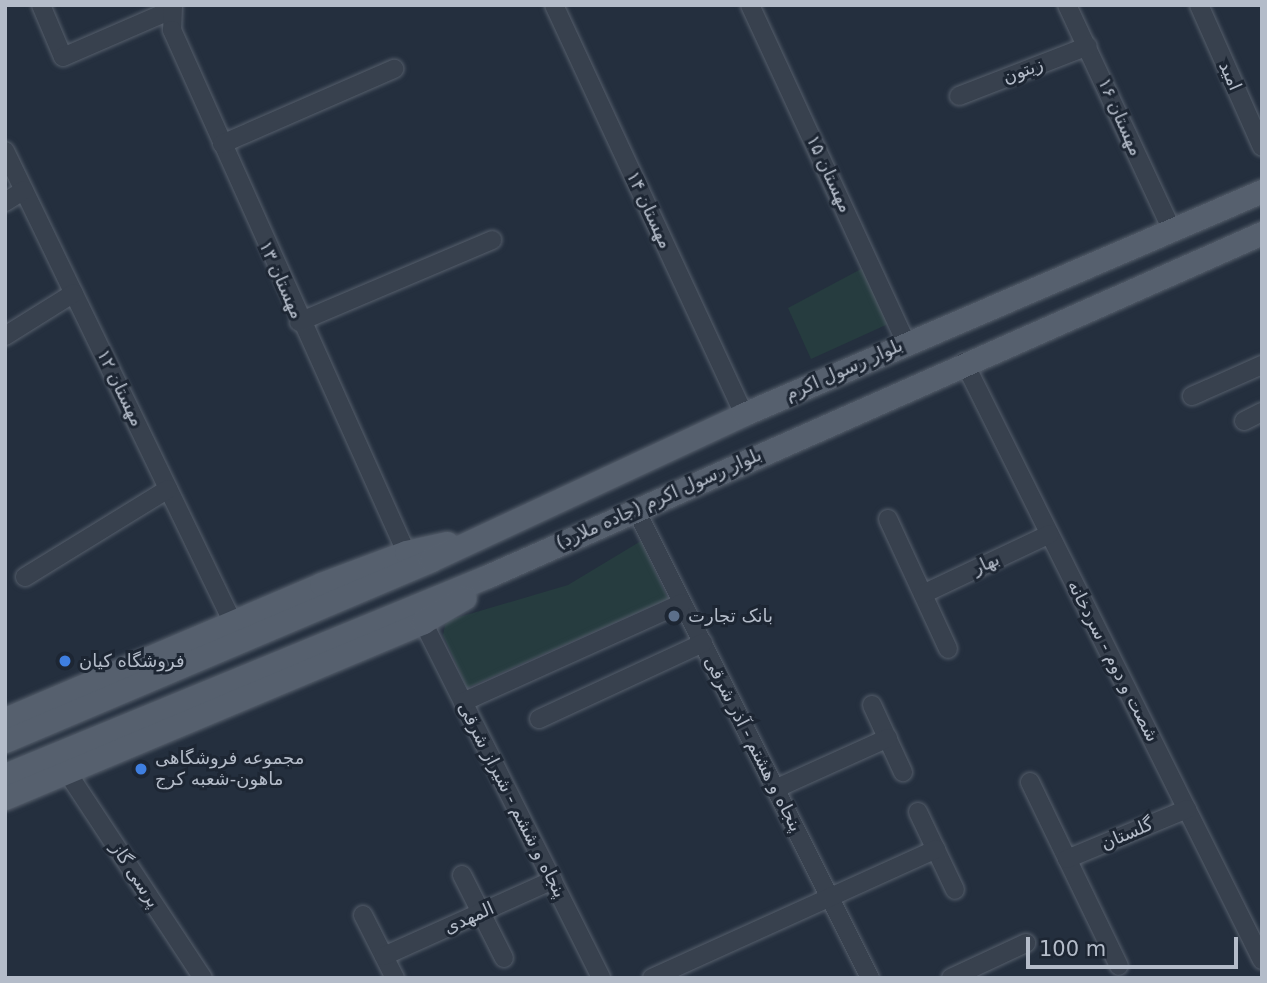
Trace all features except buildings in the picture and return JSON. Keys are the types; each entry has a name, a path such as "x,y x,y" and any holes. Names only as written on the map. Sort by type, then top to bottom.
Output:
{"main road":[{"name":"بلوار رسول اکرم","path":"5,741 431,560 744,414 906,342 1262,191"},
{"name":"بلوار رسول اکرم (جاده ملارد)","path":"5,775 488,576 964,362 1262,233"},
{"path":"5,719 406,552 471,542"},
{"path":"5,798 423,621 466,596 488,576"}],"street":[{"path":"41,5 63,57 172,8"},
{"name":"مهستان ۱۴","path":"554,5 744,414"},
{"name":"مهستان ۱۵","path":"750,5 906,342"},
{"name":"مهستان ۱۶","path":"1067,5 1172,230"},
{"name":"امید","path":"1199,5 1262,147"},
{"name":"مهستان ۱۳","path":"172,8 172,30 299,322 406,552"},
{"name":"زیتون","path":"959,96 1088,46"},
{"path":"222,144 394,69"},
{"name":"مهستان ۱۲","path":"5,151 234,625"},
{"path":"5,202 24,190"},
{"path":"299,322 492,240"},
{"path":"5,336 74,293"},
{"name":"شصت و دوم - سردخانه","path":"964,362 1262,960"},
{"path":"1192,396 1262,365"},
{"path":"1244,421 1262,412"},
{"path":"25,577 168,489"},
{"name":"پنجاه و هشتم - آذر شرقی","path":"636,510 870,978"},
{"path":"888,520 948,649"},
{"name":"بهار","path":"923,594 1050,534"},
{"path":"463,702 682,603"},
{"name":"پنجاه و ششم - شیراز شرقی","path":"423,621 601,978"},
{"path":"540,719 703,643"},
{"path":"872,705 903,772"},
{"path":"775,789 888,738"},
{"name":"پرسی گاز","path":"67,772 203,978"},
{"path":"1030,782 1119,966"},
{"name":"گلستان","path":"1067,859 1187,809"},
{"path":"918,812 955,890"},
{"path":"652,978 936,849"},
{"path":"463,875 504,958"},
{"name":"المهدی","path":"384,956 553,880"},
{"path":"363,915 395,978"},
{"path":"951,978 1026,943"}],"green space":[{"path":"863,268 888,324 811,359 788,308"},
{"path":"641,541 668,599 467,688 443,635 446,621 568,585"}],"place":[{"name":"بانک تجارت","path":"674,616"},
{"name":"فروشگاه کیان","path":"65,661"},
{"name":"مجموعه فروشگاهی ماهون-شعبه کرج","path":"141,769"}]}
